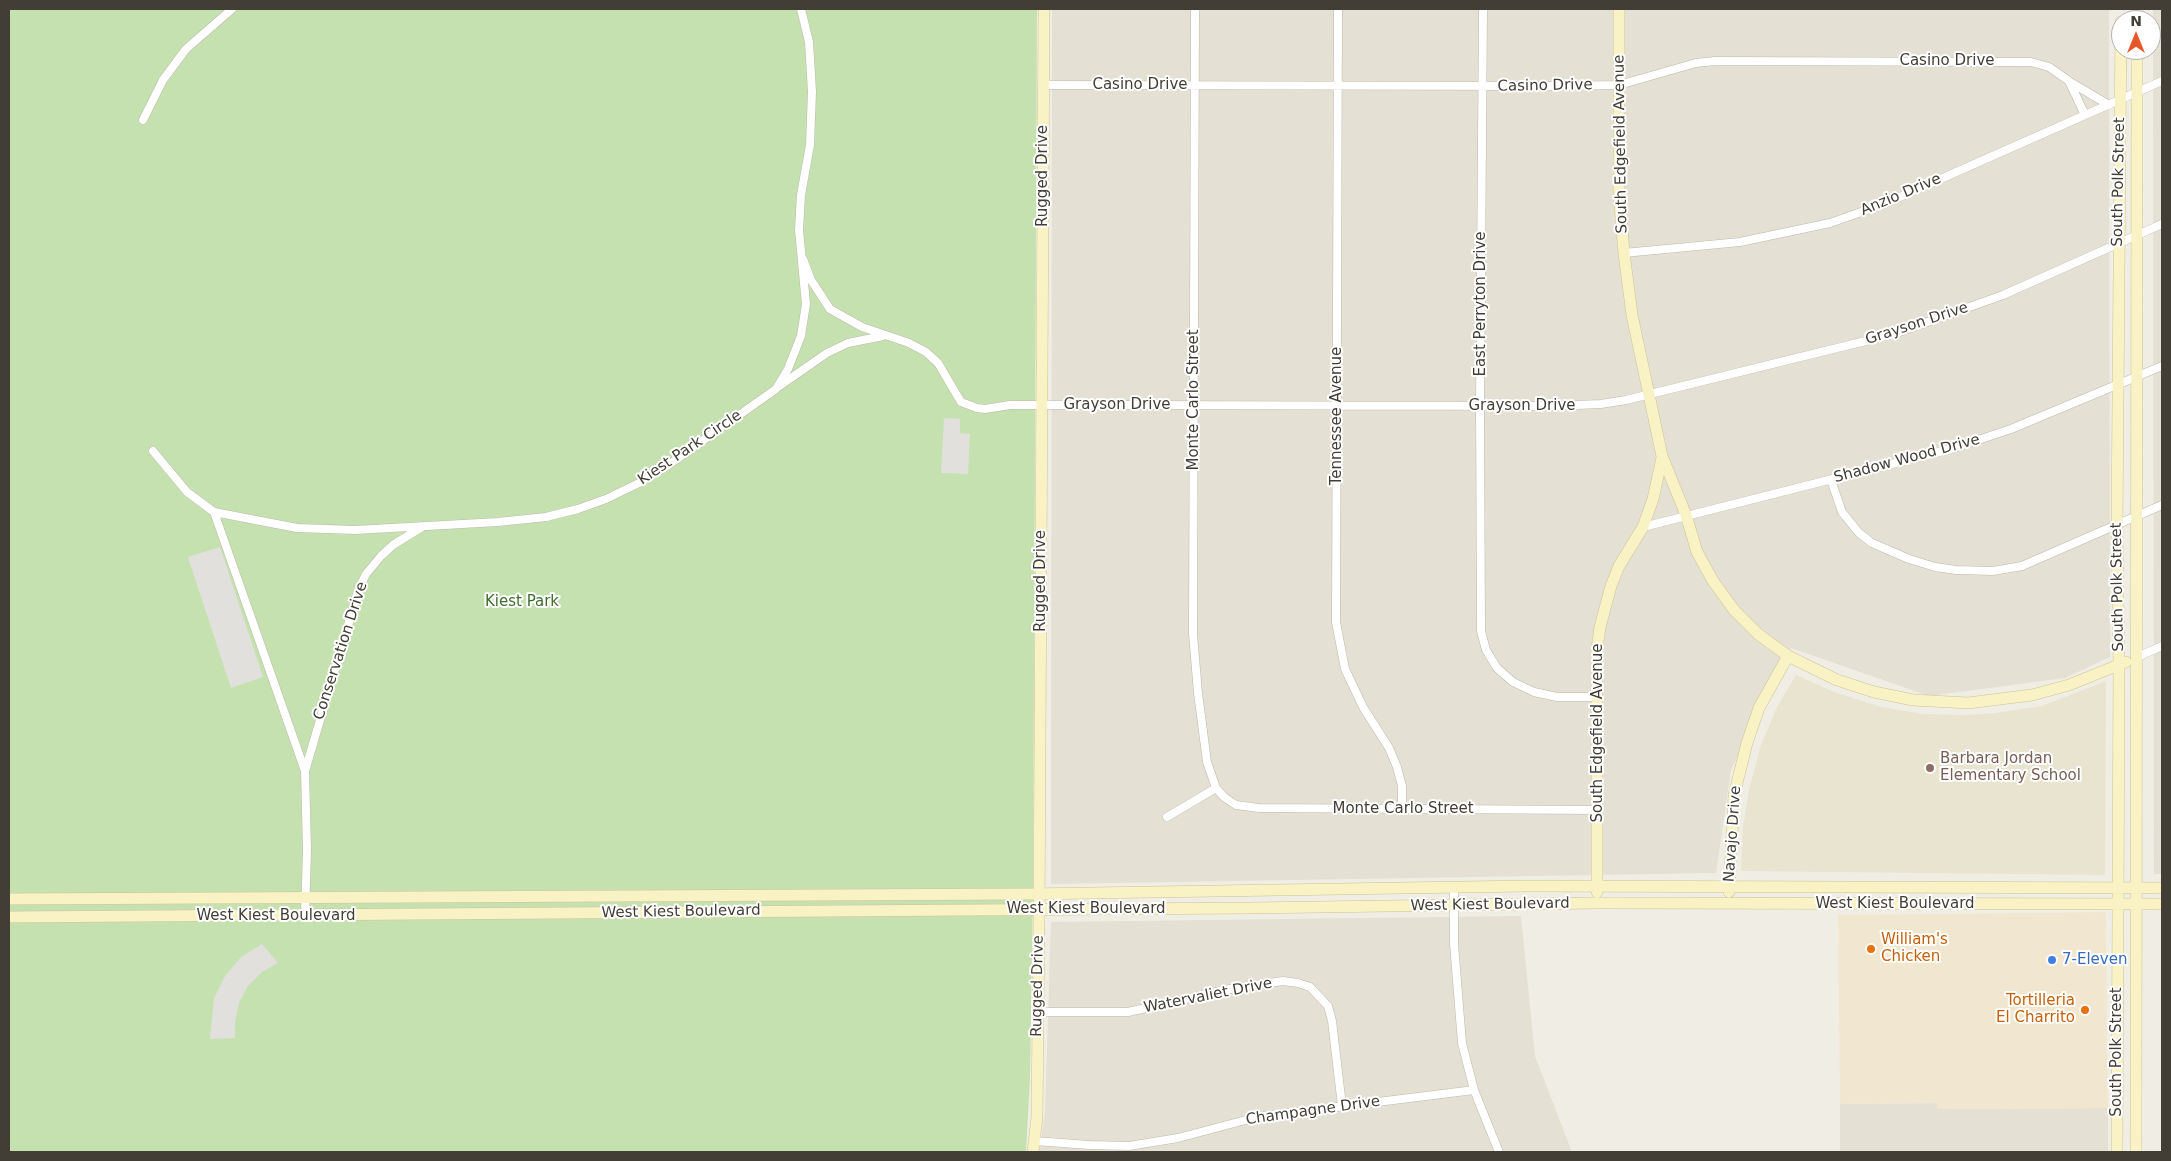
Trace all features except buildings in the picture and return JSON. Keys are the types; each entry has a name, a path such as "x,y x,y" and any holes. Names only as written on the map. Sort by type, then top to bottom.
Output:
{"main road":[{"name":"Rugged Drive","path":"1034,1147 1039,909 1044,9"},
{"name":"South Edgefield Avenue","path":"1619,9 1619,193 1632,315 1662,456 1686,515 1697,552 1713,581 1734,610 1758,634 1788,656 1837,680 1874,692 1940,702 1968,703 2032,695 2068,685 2137,657"},
{"name":"South Polk Street","path":"2117,1152 2119,664 2117,526 2118,244 2115,102 2118,60"},
{"name":"South Polk Street","path":"2136,1152 2137,60"},
{"name":"South Edgefield Avenue","path":"1597,903 1597,649 1605,606 1619,566 1643,527 1653,500 1662,456"},
{"name":"Navajo Drive","path":"1729,904 1733,805 1738,778 1759,708 1788,656"},
{"name":"West Kiest Boulevard","path":"9,899 1039,893 1597,886 2162,888"},
{"path":"1828,886 1828,904"},
{"path":"1929,887 1930,904"},
{"path":"1248,891 1249,908"},
{"name":"West Kiest Boulevard","path":"9,917 1249,908 1597,903 2162,904"},
{"path":"2117,1032 2136,1033"}],"street":[{"path":"143,120 163,80 186,49 232,9"},
{"name":"Kiest Park Circle","path":"153,451 187,492 214,512 297,528 355,530 423,527 546,517 578,509 606,499 639,483 667,466 776,389 796,353 806,304 803,259 798,230 800,195 810,146 812,92 809,42 801,9"},
{"name":"Monte Carlo Street","path":"1195,9 1193,634 1207,762 1216,788 1224,797 1236,805 1248,807 1598,810"},
{"name":"Tennessee Avenue","path":"1338,9 1336,622 1340,649 1353,689 1389,748 1397,767 1402,786 1402,809"},
{"name":"East Perryton Drive","path":"1483,9 1480,406 1481,631 1486,650 1497,668 1513,682 1534,692 1557,697 1597,697"},
{"name":"Casino Drive","path":"1043,85 1482,87 1619,84 1696,63 1715,61 2031,62 2049,67 2069,81 2115,102"},
{"path":"2069,81 2085,115"},
{"name":"Anzio Drive","path":"1624,254 1740,242 1830,223 1884,204 2162,81"},
{"name":"Grayson Drive","path":"803,259 811,280 830,309 844,319 883,336 909,343 926,352 938,363 956,396 968,406 985,409 1010,405 1480,406 1601,404 1894,334 2003,295 2162,224"},
{"name":"Grayson Drive","path":"776,389 827,353 848,343 883,336"},
{"name":"Shadow Wood Drive","path":"1643,527 1950,449 2011,429 2118,386 2162,366"},
{"path":"1831,480 1842,512 1859,533 1872,543 1909,559 1956,570 1993,571 2022,566 2162,505"},
{"name":"Conservation Drive","path":"214,512 305,771"},
{"name":"Conservation Drive","path":"305,916 307,850 305,771 359,588 366,574 381,556 423,527"},
{"path":"2137,657 2162,646"},
{"path":"1167,817 1216,788"},
{"path":"1454,888 1454,944 1462,1043 1474,1090 1499,1152"},
{"name":"Watervaliet Drive","path":"1038,1012 1128,1012 1234,988 1283,981 1298,983 1310,987 1328,1006 1332,1021 1342,1106"},
{"name":"Champagne Drive","path":"1034,1147 1128,1146 1178,1138 1257,1117 1474,1090"}],"shaded area":[{"path":"1052,9 2109,9 2110,657 2065,678 1929,696 1791,648 1731,770 1716,873 1051,884"},
{"path":"2162,9 2162,874 2154,874 2153,60 2161,60 2161,10 2153,10"},
{"path":"944,418 960,419 960,433 970,434 968,474 941,473"},
{"path":"220,547 263,677 231,688 188,557"},
{"name":"Barbara Jordan Elementary School","path":"1796,675 1834,692 1881,707 1923,714 1963,715 1996,713 2042,706 2106,681 2105,875 1741,871 1743,827 1749,790 1761,745 1777,707"},
{"path":"2106,912 2108,1108 1937,1109 1937,1103 1840,1104 1838,915"},
{"path":"1521,916 1535,1056 1572,1152 1039,1152 1045,1113 1051,922"},
{"path":"262,944 278,963 262,972 248,986 239,1003 235,1022 235,1038 210,1039 214,998 225,976 241,957"},
{"path":"1937,1103 1937,1109 2108,1108 2108,1152 1840,1152 1840,1104"}],"green space":[{"name":"Kiest Park","path":"9,9 1037,9 1033,888 1030,1078 1026,1152 9,1152"}],"place":[{"name":"Barbara Jordan Elementary School","path":"1930,768"},
{"name":"William's Chicken","path":"1871,949"},
{"name":"7-Eleven","path":"2052,960"},
{"name":"Tortilleria El Charrito","path":"2085,1010"}]}
